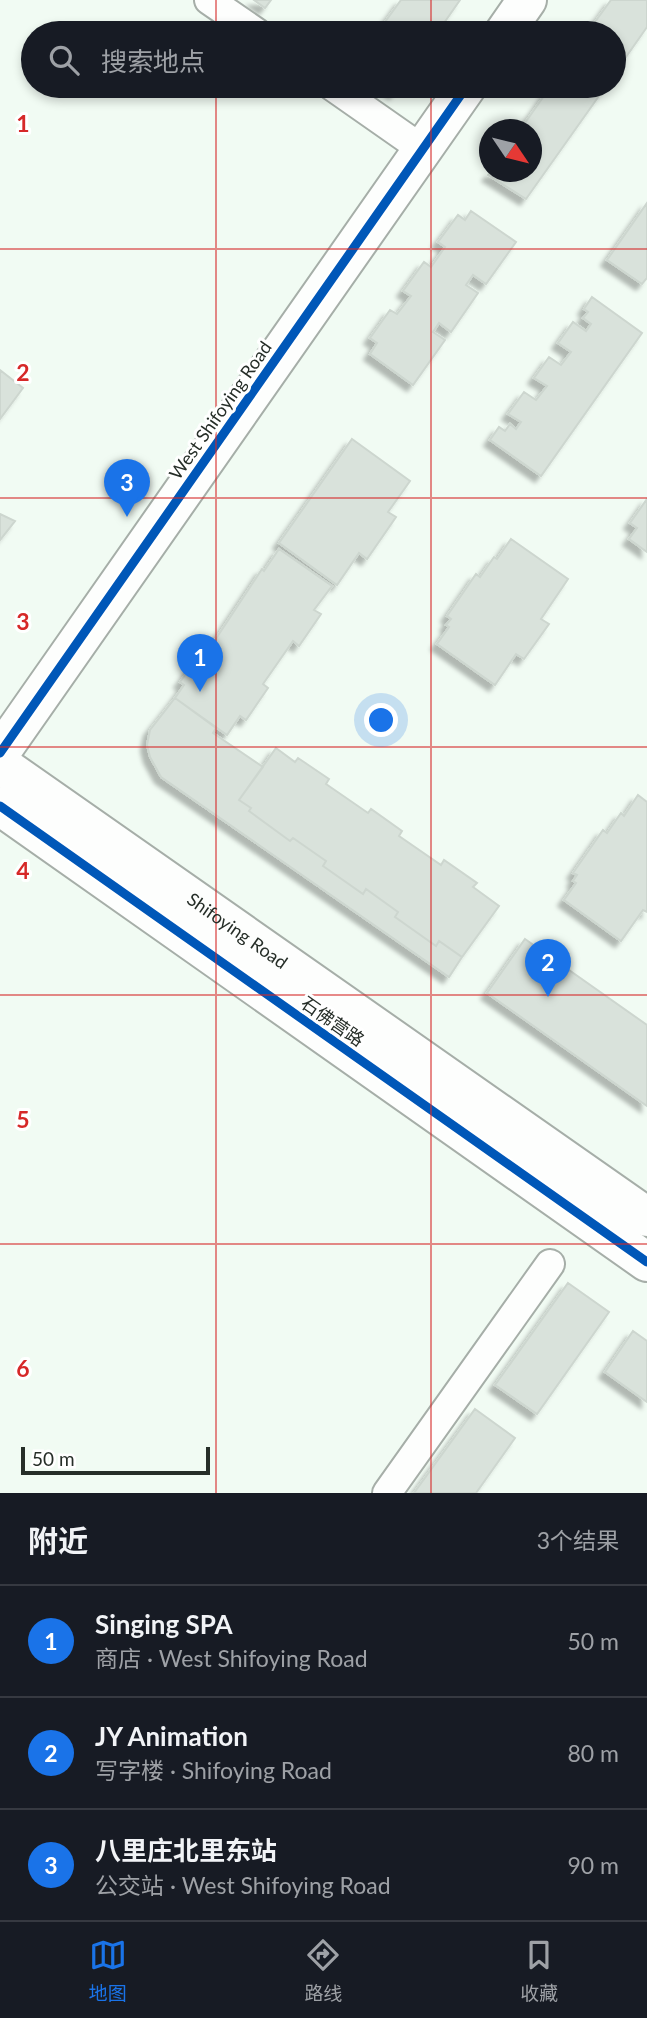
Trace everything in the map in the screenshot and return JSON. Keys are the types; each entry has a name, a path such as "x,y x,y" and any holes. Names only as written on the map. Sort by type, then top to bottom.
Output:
{"street":[{"path":"209,0 240,21"},
{"path":"512,21 527,0"},
{"path":"349,98 422,149"},
{"name":"West Shifoying Road","path":"0,753 458,98"},
{"name":"Shifoying Road","path":"0,764 647,1217"},
{"name":"石佛营路","path":"0,806 647,1262"},
{"path":"387,1493 550,1264"}],"building":[{"path":"254,0 271,0 265,8"},
{"path":"401,0 460,0 445,21 386,21"},
{"path":"611,0 647,0 647,27 626,57 626,21 596,21"},
{"path":"543,98 598,98 542,176 542,119 528,119"},
{"path":"499,182 538,182 526,199"},
{"path":"647,203 647,278 642,284 607,260"},
{"path":"471,211 516,242 486,284 473,275 466,285 478,293 451,332 439,323 433,332 445,340 413,385 370,354 377,343 370,338 390,310 397,314 411,296 403,291 424,262 431,267 445,247 438,242 458,215 465,220"},
{"path":"592,297 642,333 541,476 490,440 499,427 505,431 510,424 516,429 521,422 508,414 524,392 536,400 547,386 534,378 549,357 561,365 571,352 558,343 573,322 586,331 591,324 583,318 588,312 584,309"},
{"path":"0,370 23,388 0,419"},
{"path":"352,439 410,481 388,512 396,517 367,559 359,553 337,585 279,543"},
{"path":"647,499 647,552 629,539 637,528 630,523"},
{"path":"0,514 15,521 0,540"},
{"path":"511,539 568,579 541,619 549,624 524,659 516,654 495,685 437,644 449,627 446,625 451,619 447,616 476,574 480,577"},
{"path":"279,549 332,586 314,610 321,614 299,646 293,641 263,684 268,688 246,720 240,716 227,735 175,698 184,685 180,682 210,641 213,643 262,569 264,571"},
{"path":"175,698 216,728 213,733 263,767 239,800 251,808 249,811 290,841 293,838 326,861 323,866 363,894 366,889 398,912 395,917 436,946 439,941 462,957 449,977 161,777 147,745 150,730"},
{"path":"276,748 295,762 298,758 329,779 326,784 368,813 371,809 402,831 399,836 441,865 444,860 477,883 473,887 499,906 462,957 439,941 436,946 395,917 398,912 366,889 363,894 323,866 326,861 293,838 290,841 249,811 251,808 239,800"},
{"path":"638,795 647,802 647,912 643,910 621,941 564,900 576,883 573,881 577,875 573,873 603,830 607,833 621,813 624,816"},
{"path":"525,939 647,1025 647,1106 487,993"},
{"path":"568,1283 609,1312 537,1414 495,1385"},
{"path":"633,1331 647,1341 647,1402 605,1372"},
{"path":"475,1409 515,1438 476,1493 414,1493"}],"cycle path":[{"path":"0,753 459,98"},
{"path":"0,806 647,1262"}],"place":[{"name":"八里庄北里东站","path":"127,517"},
{"name":"Singing SPA","path":"200,692"},
{"name":"JY Animation","path":"548,997"}]}
